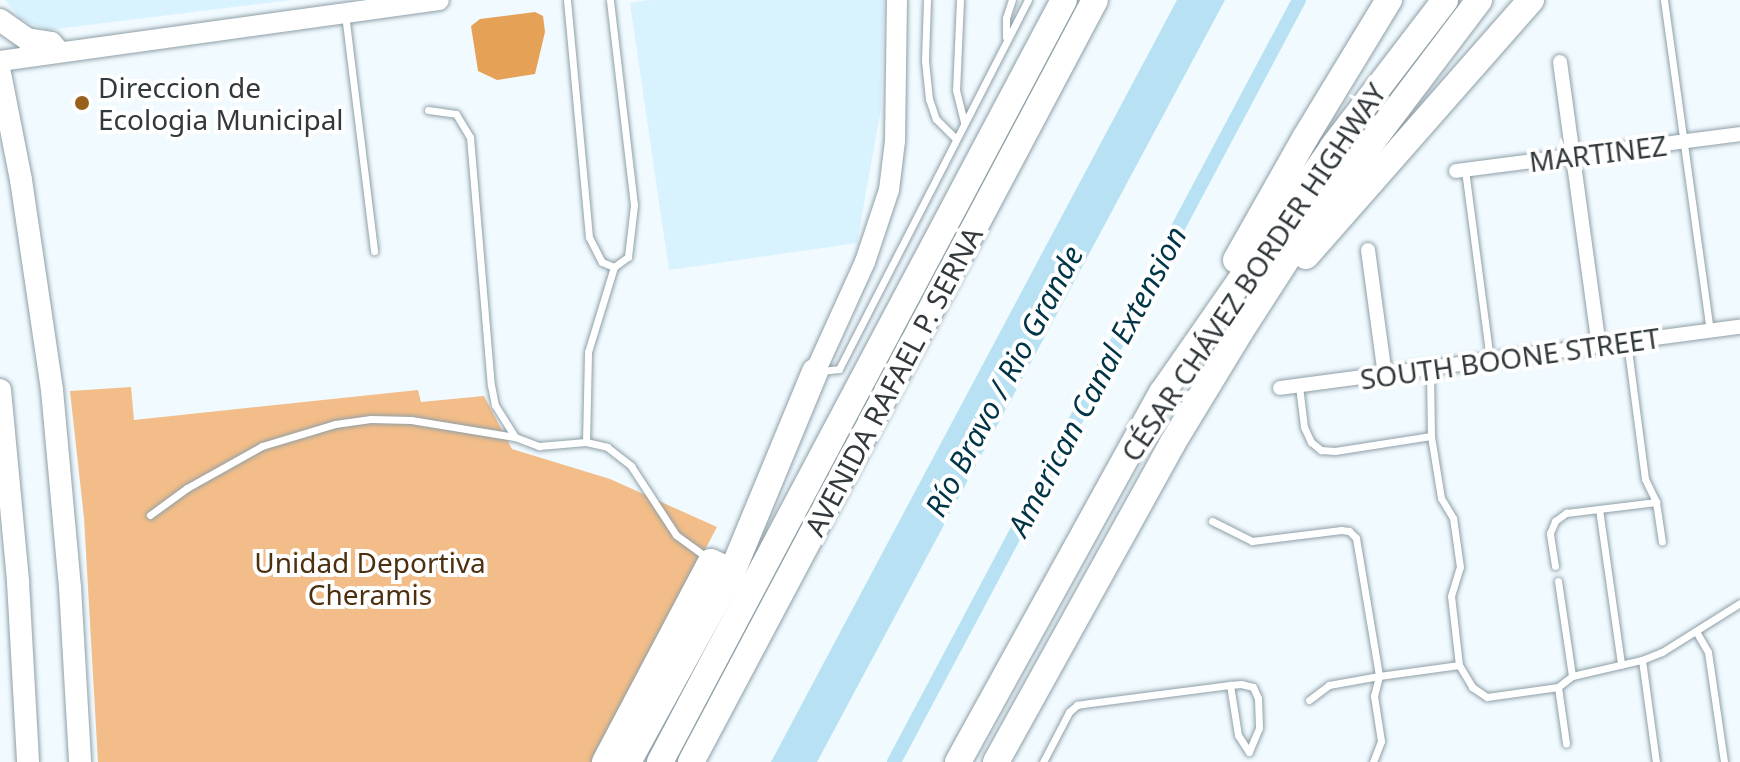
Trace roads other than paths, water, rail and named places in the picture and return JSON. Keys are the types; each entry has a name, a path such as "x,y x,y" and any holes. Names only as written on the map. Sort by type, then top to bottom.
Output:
{"highway":[{"name":"AVENIDA RAFAEL P. SERNA","path":"660,762 1064,0"},
{"name":"AVENIDA RAFAEL P. SERNA","path":"691,762 1095,0"},
{"path":"1162,393 1305,138 1389,0"},
{"name":"CÉSAR CHÁVEZ BORDER HIGHWAY","path":"958,762 1162,393 1332,148 1445,0"},
{"name":"CÉSAR CHÁVEZ BORDER HIGHWAY","path":"996,762 1172,444 1240,332 1318,213 1479,0"},
{"path":"1240,332 1482,52 1531,0"},
{"path":"1482,52 1545,0"},
{"path":"628,762 815,372"},
{"path":"605,762 722,567"}],"main road":[{"path":"0,61 439,0"},
{"path":"815,372 865,262 889,190 895,141 897,0"},
{"path":"0,20 27,39 51,43 58,51"},
{"path":"0,73 21,180 52,390 70,587 80,762"},
{"path":"0,390 18,582 28,762"}],"street":[{"path":"1560,62 1599,346"},
{"name":"MARTINEZ","path":"1460,171 1740,134"},
{"path":"1368,250 1385,375"},
{"name":"SOUTH BOONE STREET","path":"1280,388 1740,327"}],"lane":[{"path":"567,0 589,237 602,262 614,267"},
{"path":"586,442 588,352 614,267 628,257 634,205 610,0"},
{"path":"927,0 925,61 929,99 936,119 956,139"},
{"path":"960,0 956,90 964,123"},
{"path":"1006,40 1006,18 1012,0"},
{"path":"815,372 839,369 1028,0"},
{"path":"1664,0 1710,331"},
{"path":"344,12 374,251"},
{"path":"428,110 456,114 470,137 491,385 495,405 515,437"},
{"path":"1460,171 1490,360"},
{"path":"1627,342 1645,479 1656,502 1662,542"},
{"path":"1430,369 1431,436 1441,498 1453,518 1460,567 1451,596 1459,665 1472,687 1487,697 1558,687 1572,676 1642,660 1697,633 1740,603"},
{"path":"1299,386 1304,427 1311,442 1321,450 1431,436"},
{"path":"150,515 187,488 262,446 335,424 371,419 411,420 515,437 539,446 586,442 607,447 631,466 676,535 722,567"},
{"path":"1555,566 1550,533 1555,521 1566,513 1656,502"},
{"path":"1599,509 1621,664"},
{"path":"1212,521 1252,541 1349,531 1361,549 1379,676 1374,696 1381,741 1373,762"},
{"path":"1558,581 1572,676"},
{"path":"1697,633 1708,652 1724,762"},
{"path":"1642,660 1656,762"},
{"path":"1309,700 1329,685 1459,665"},
{"path":"1230,685 1238,735 1249,752 1251,762"},
{"path":"1043,762 1069,712 1077,705 1230,685 1253,687 1258,698 1259,728 1249,752"},
{"path":"1558,687 1566,743"}],"water":[{"name":"Río Bravo / Rio Grande","path":"1177,0 1225,0 817,762 771,762"}],"waterway":[{"name":"American Canal Extension","path":"894,762 1299,0"}],"place":[{"name":"Direccion de Ecologia Municipal","path":"82,103"}],"park label":[{"name":"Unidad Deportiva Cheramis","path":"370,578"}]}
